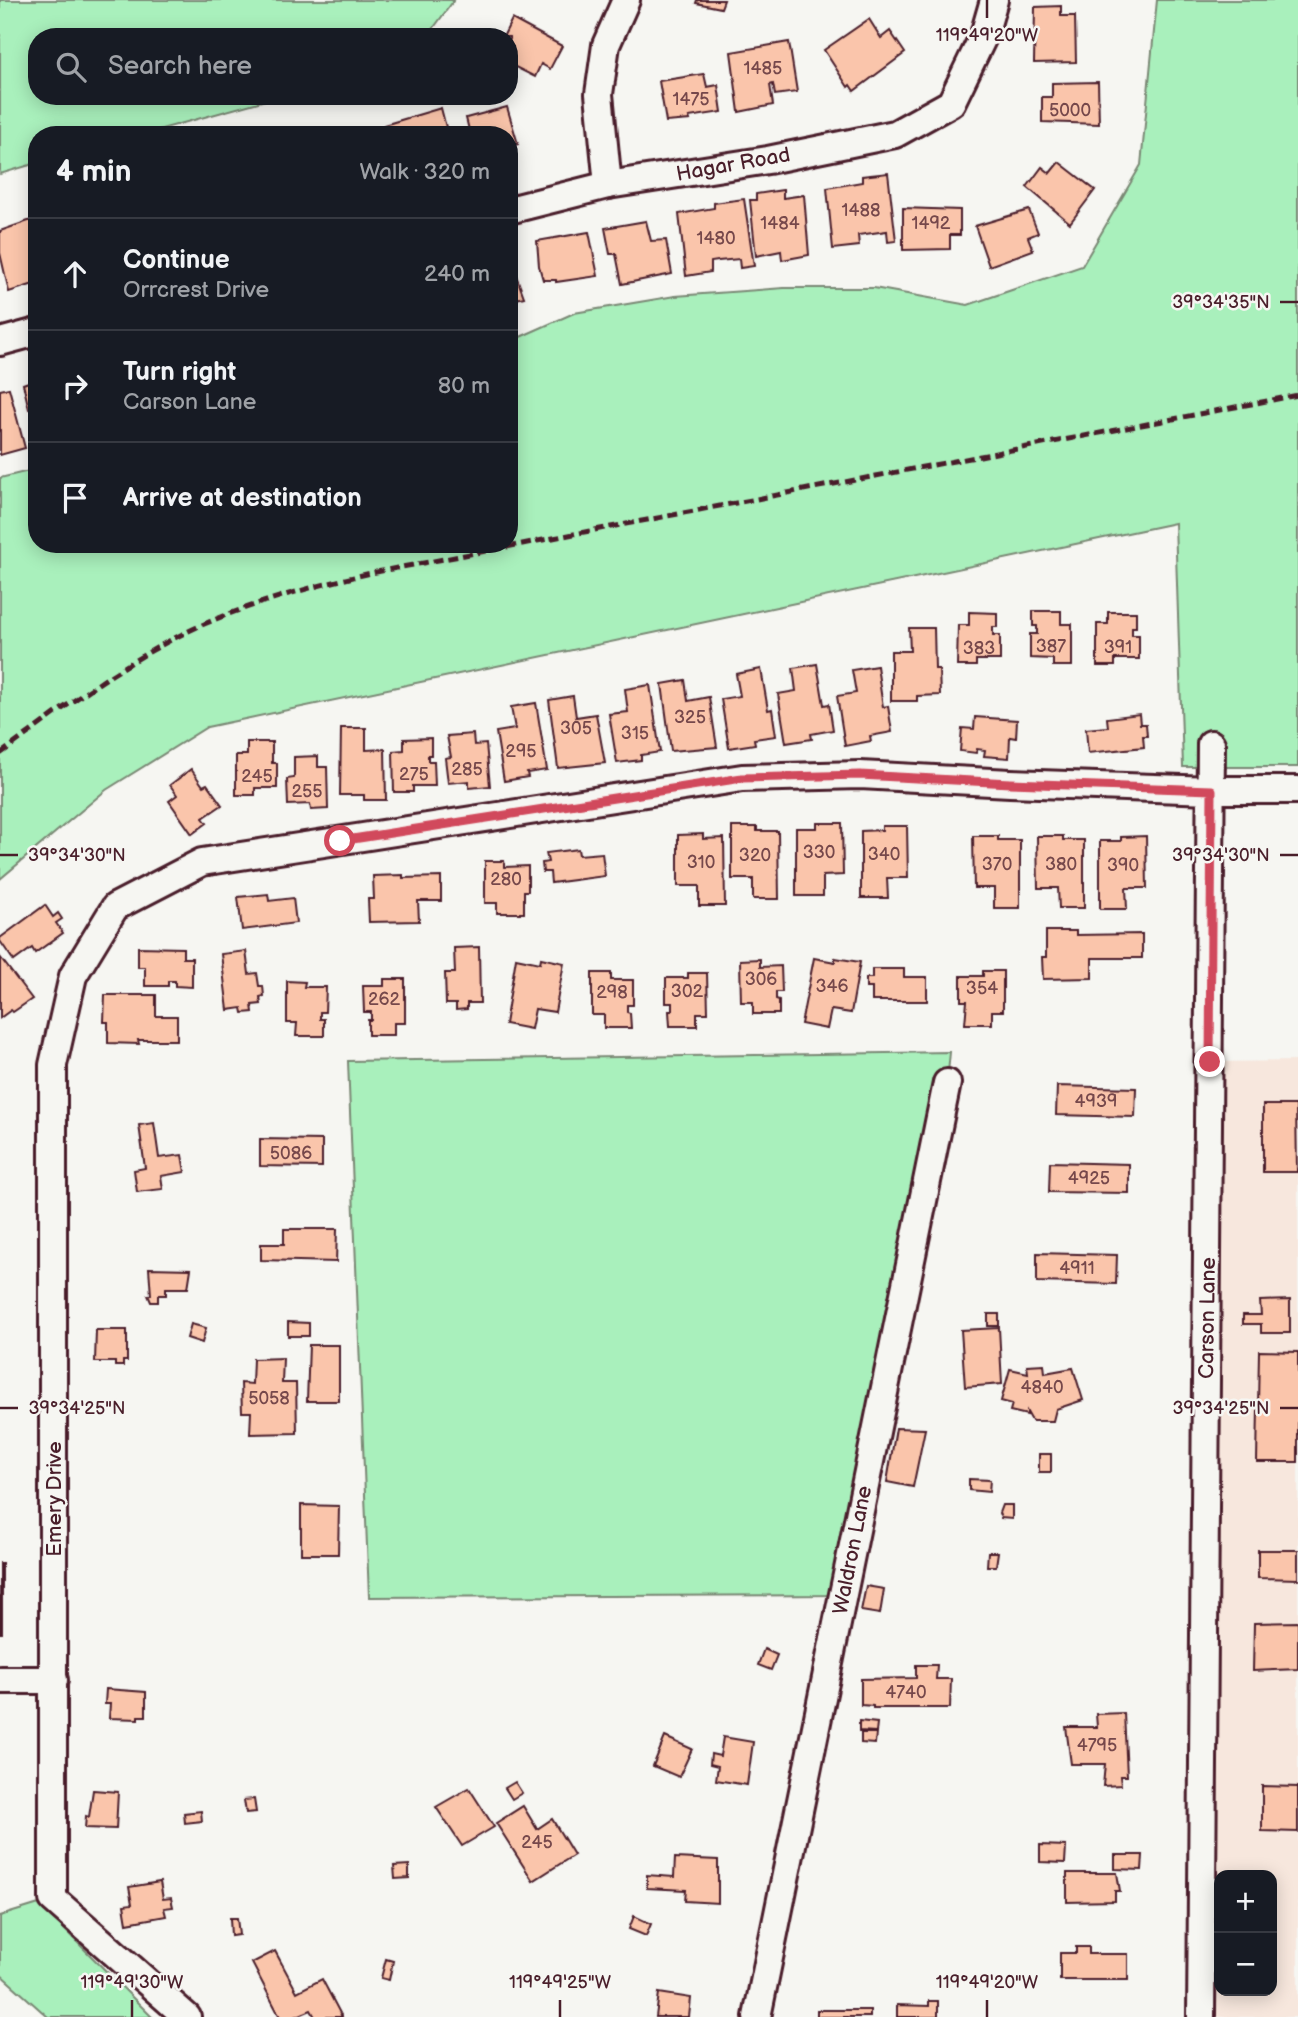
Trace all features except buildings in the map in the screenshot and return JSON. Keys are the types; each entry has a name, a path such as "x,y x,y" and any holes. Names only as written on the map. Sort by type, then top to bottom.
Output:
{"street":[{"path":"608,185 599,94 606,45 626,0"},
{"name":"Hagar Road","path":"518,208 608,185 768,160 895,134 951,103 984,35 994,0"},
{"path":"0,342 28,334"},
{"name":"Carson Lane","path":"1201,2017 1211,744"},
{"name":"Emery Drive","path":"187,2017 53,1899 53,1065 73,976 115,907 202,862 742,778 860,775 1212,790 1298,790"},
{"name":"Waldron Lane","path":"757,2017 947,1083"},
{"path":"0,1680 54,1680"}],"shaded area":[{"path":"1298,1061 1298,2017 1201,2017 1210,1062"}],"green space":[{"path":"0,0 454,0 434,28 28,28 28,105 248,105 172,126 28,126 28,166 0,174"},
{"path":"1157,0 1298,0 1298,767 1183,767 1175,523 207,727 106,790 0,879 0,478 28,471 28,553 518,553 518,338 574,313 675,296 784,288 874,288 968,305 1082,266 1141,165"},
{"path":"950,1052 947,1083 843,1595 369,1597 348,1061"},
{"path":"39,1904 152,2017 48,2017 0,1974 0,1916"}],"railway":[{"path":"518,545 1298,395"},
{"path":"0,754 94,687 142,656 193,629 236,611 303,590 371,573 475,553"}],"route":[{"path":"340,841 742,778 860,775 1212,790 1210,1062"}]}
